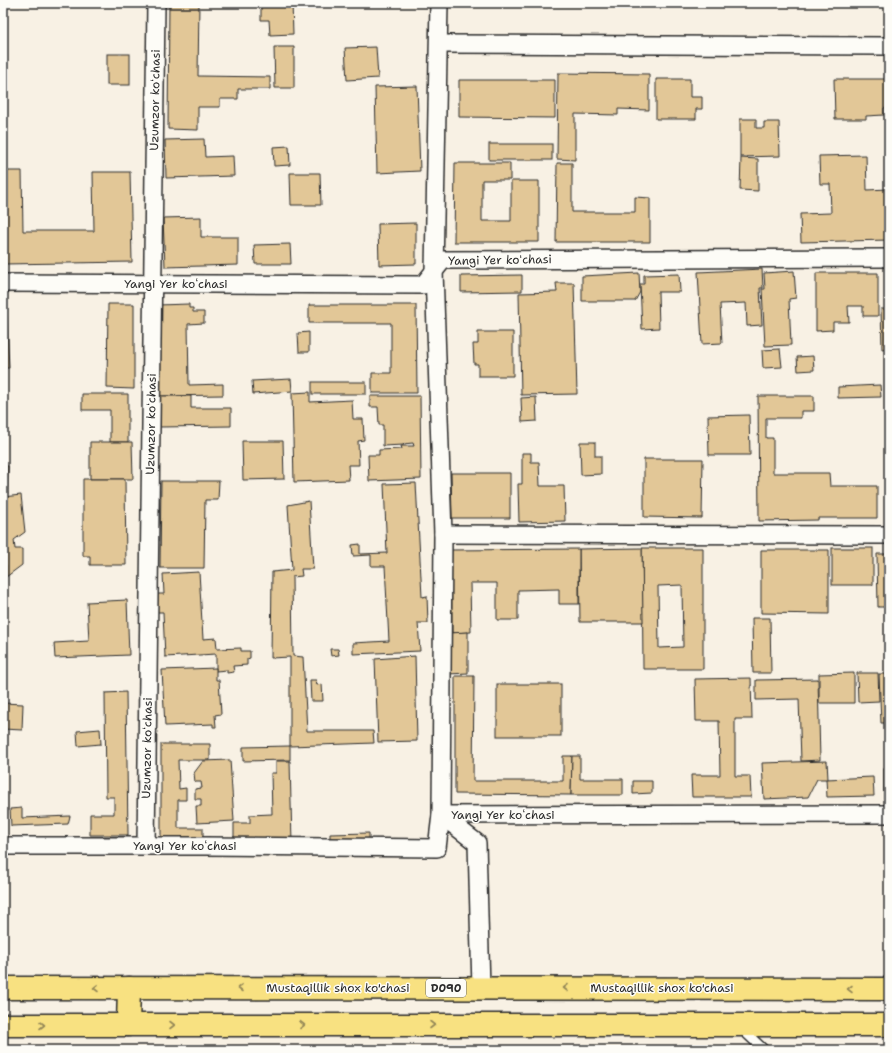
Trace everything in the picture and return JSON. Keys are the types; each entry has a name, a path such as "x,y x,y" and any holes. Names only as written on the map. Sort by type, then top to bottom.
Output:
{"main road":[{"name":"Mustaqillik shox ko'chasi","path":"3,988 889,989"},
{"path":"128,1025 129,988"},
{"path":"3,1025 889,1025"}],"street":[{"name":"Uzumzor koʻchasi","path":"146,846 156,3"},
{"path":"440,3 434,271 443,534 441,815 477,843 481,988"},
{"path":"440,44 889,46"},
{"name":"Yangi Yer koʻchasi","path":"3,283 422,285 443,260 889,258"},
{"path":"443,534 889,535"},
{"name":"Yangi Yer koʻchasi","path":"3,846 437,848 441,815 889,814"}],"lane":[{"path":"738,1025 764,1050"}],"building":[{"path":"169,3 199,3 198,76 270,77 270,89 238,89 238,99 220,99 220,107 198,107 198,130 168,129"},
{"path":"261,3 292,3 293,34 270,35 269,20 261,20"},
{"path":"274,47 294,47 294,88 275,88"},
{"path":"376,47 378,78 347,80 345,48"},
{"path":"107,54 130,54 130,85 107,85"},
{"path":"3,70 6,70 6,102 3,102"},
{"path":"558,73 649,74 649,110 618,109 618,115 575,114 575,160 557,159"},
{"path":"656,79 690,79 690,97 702,97 702,109 696,109 696,119 656,119"},
{"path":"834,79 889,79 889,107 884,108 884,115 866,116 866,119 835,119"},
{"path":"459,80 555,80 555,118 459,117"},
{"path":"417,86 420,171 377,173 375,87"},
{"path":"740,119 756,119 756,128 764,128 764,122 779,122 780,156 740,157"},
{"path":"204,139 205,157 233,156 234,176 166,178 165,140"},
{"path":"489,144 552,144 552,160 489,160"},
{"path":"289,146 290,165 274,166 273,147"},
{"path":"866,155 867,190 889,189 889,240 801,242 800,214 831,213 830,184 820,184 819,156"},
{"path":"741,158 758,159 758,191 740,190"},
{"path":"455,163 510,163 510,180 482,180 482,221 511,221 511,181 539,181 539,242 454,242"},
{"path":"557,163 572,163 572,212 635,212 635,197 650,198 650,242 556,242"},
{"path":"3,171 22,171 23,231 94,231 93,172 130,172 132,262 3,264"},
{"path":"290,173 320,173 321,205 291,205"},
{"path":"201,217 201,237 238,237 238,265 165,267 163,218"},
{"path":"416,223 416,264 379,265 378,224"},
{"path":"290,244 291,264 255,264 254,245"},
{"path":"762,269 763,288 760,288 762,325 747,326 746,303 720,304 722,343 702,344 698,272"},
{"path":"794,271 796,298 789,299 791,345 765,346 762,289 765,289 764,273"},
{"path":"639,273 640,292 635,301 582,301 582,276"},
{"path":"816,273 878,273 878,316 863,316 863,306 848,306 849,322 833,322 833,330 816,331"},
{"path":"679,274 680,292 658,292 659,328 642,329 640,284 644,284 644,275"},
{"path":"522,275 522,291 461,292 461,276"},
{"path":"556,283 574,283 577,394 521,395 519,293 557,292"},
{"path":"3,304 6,304 9,368 3,368"},
{"path":"108,304 134,304 134,389 107,388"},
{"path":"189,304 189,308 193,308 193,312 204,312 204,323 188,324 189,385 223,384 223,395 160,396 158,305"},
{"path":"309,305 416,305 417,393 372,393 372,373 391,373 391,323 309,323"},
{"path":"881,309 889,309 889,348 882,349"},
{"path":"309,332 309,352 299,352 298,333"},
{"path":"478,332 513,332 513,376 478,376 478,364 474,364 473,344 478,344"},
{"path":"780,349 782,367 763,368 762,350"},
{"path":"813,356 814,370 798,371 797,357"},
{"path":"291,379 292,391 253,394 252,381"},
{"path":"312,382 366,382 366,394 312,394"},
{"path":"880,385 881,397 838,398 838,387"},
{"path":"310,392 310,402 352,400 353,419 363,419 364,440 358,441 359,465 348,465 349,480 294,482 292,393"},
{"path":"82,394 128,394 128,442 110,442 110,410 82,410"},
{"path":"160,396 191,396 191,408 231,408 231,426 160,427"},
{"path":"370,396 420,396 421,479 369,481 368,455 379,455 379,450 402,449 401,446 414,446 413,443 383,446 383,425 379,425 378,407 370,407"},
{"path":"758,396 814,396 814,411 801,411 801,418 766,418 766,438 773,438 773,473 829,473 830,486 877,486 877,518 818,518 818,520 759,521"},
{"path":"536,397 537,421 522,422 521,398"},
{"path":"749,415 750,455 709,455 708,416"},
{"path":"887,421 889,421 889,463 887,463"},
{"path":"242,441 283,441 284,479 243,480"},
{"path":"90,442 132,442 133,479 90,479"},
{"path":"580,442 595,442 595,456 601,456 601,474 581,475"},
{"path":"522,453 531,453 531,462 539,462 540,486 564,486 565,521 519,522 518,484 522,484"},
{"path":"644,459 703,459 702,518 644,517"},
{"path":"3,466 8,466 7,494 3,495"},
{"path":"451,473 510,473 510,518 452,518"},
{"path":"83,479 125,479 126,565 90,565 90,556 83,556"},
{"path":"161,481 219,481 218,500 205,500 204,568 160,568"},
{"path":"416,483 422,597 427,596 428,623 418,623 420,651 353,654 353,643 389,641 385,566 371,566 371,555 353,556 352,545 360,544 360,554 387,553 384,484"},
{"path":"21,495 25,532 14,540 15,549 22,549 22,565 6,577 6,565 3,565 3,497"},
{"path":"309,501 313,569 301,569 302,576 292,577 293,656 303,657 307,731 373,731 374,743 290,746 290,657 271,658 272,572 292,570 288,505"},
{"path":"642,548 703,548 703,669 643,669","holes":["682,585 683,647 659,648 658,586"]},
{"path":"642,548 643,622 580,622 579,549"},
{"path":"832,548 873,548 873,585 832,585"},
{"path":"579,549 579,604 559,604 559,589 518,590 518,620 497,620 497,583 470,583 471,632 452,633 451,550"},
{"path":"761,550 829,550 829,614 761,613"},
{"path":"877,554 889,554 889,607 878,607"},
{"path":"199,572 203,639 216,638 217,649 241,648 241,651 250,651 250,658 247,659 247,665 233,666 234,672 227,673 227,670 216,671 216,654 165,657 163,612 157,612 156,594 164,594 163,574"},
{"path":"127,600 129,655 55,658 54,643 89,641 87,602"},
{"path":"752,618 770,618 771,673 753,673"},
{"path":"468,632 468,673 448,674 448,633"},
{"path":"3,639 5,639 6,703 3,703"},
{"path":"330,649 338,649 339,655 331,656"},
{"path":"415,656 417,741 378,742 375,659"},
{"path":"216,668 216,680 219,680 221,714 215,715 216,727 213,727 213,724 165,726 162,670"},
{"path":"854,673 854,703 819,703 819,674"},
{"path":"857,673 878,673 879,701 858,702"},
{"path":"879,674 889,674 889,723 881,723"},
{"path":"455,676 474,676 473,781 563,781 563,756 572,756 571,795 455,794"},
{"path":"751,678 752,719 735,719 735,776 750,776 751,797 692,797 691,775 720,775 719,721 696,721 695,679"},
{"path":"818,679 820,760 801,761 799,699 756,700 756,680"},
{"path":"310,680 316,680 317,685 322,684 323,701 311,701"},
{"path":"497,684 561,684 561,736 497,736"},
{"path":"126,692 128,835 90,835 90,814 114,814 114,797 106,797 105,693"},
{"path":"3,703 23,704 22,730 3,729"},
{"path":"100,729 101,744 78,746 77,731"},
{"path":"161,744 210,744 210,760 178,760 179,789 186,788 186,800 178,800 178,828 203,828 203,844 161,844"},
{"path":"290,746 290,760 243,761 243,747"},
{"path":"572,756 580,756 580,779 623,779 623,795 571,795"},
{"path":"230,760 234,821 197,823 196,806 201,806 201,799 195,799 195,789 202,788 201,782 195,782 194,773 203,761"},
{"path":"276,761 290,761 292,844 234,845 234,823 250,823 250,815 272,814 271,773 276,773"},
{"path":"827,761 828,779 817,779 808,797 764,799 762,763"},
{"path":"884,769 889,769 889,799 884,799"},
{"path":"873,777 874,796 827,797 826,779"},
{"path":"633,781 652,781 652,793 633,794"},
{"path":"22,808 22,818 70,816 68,824 11,826 10,809"},
{"path":"369,833 369,845 330,846 330,834"}]}
